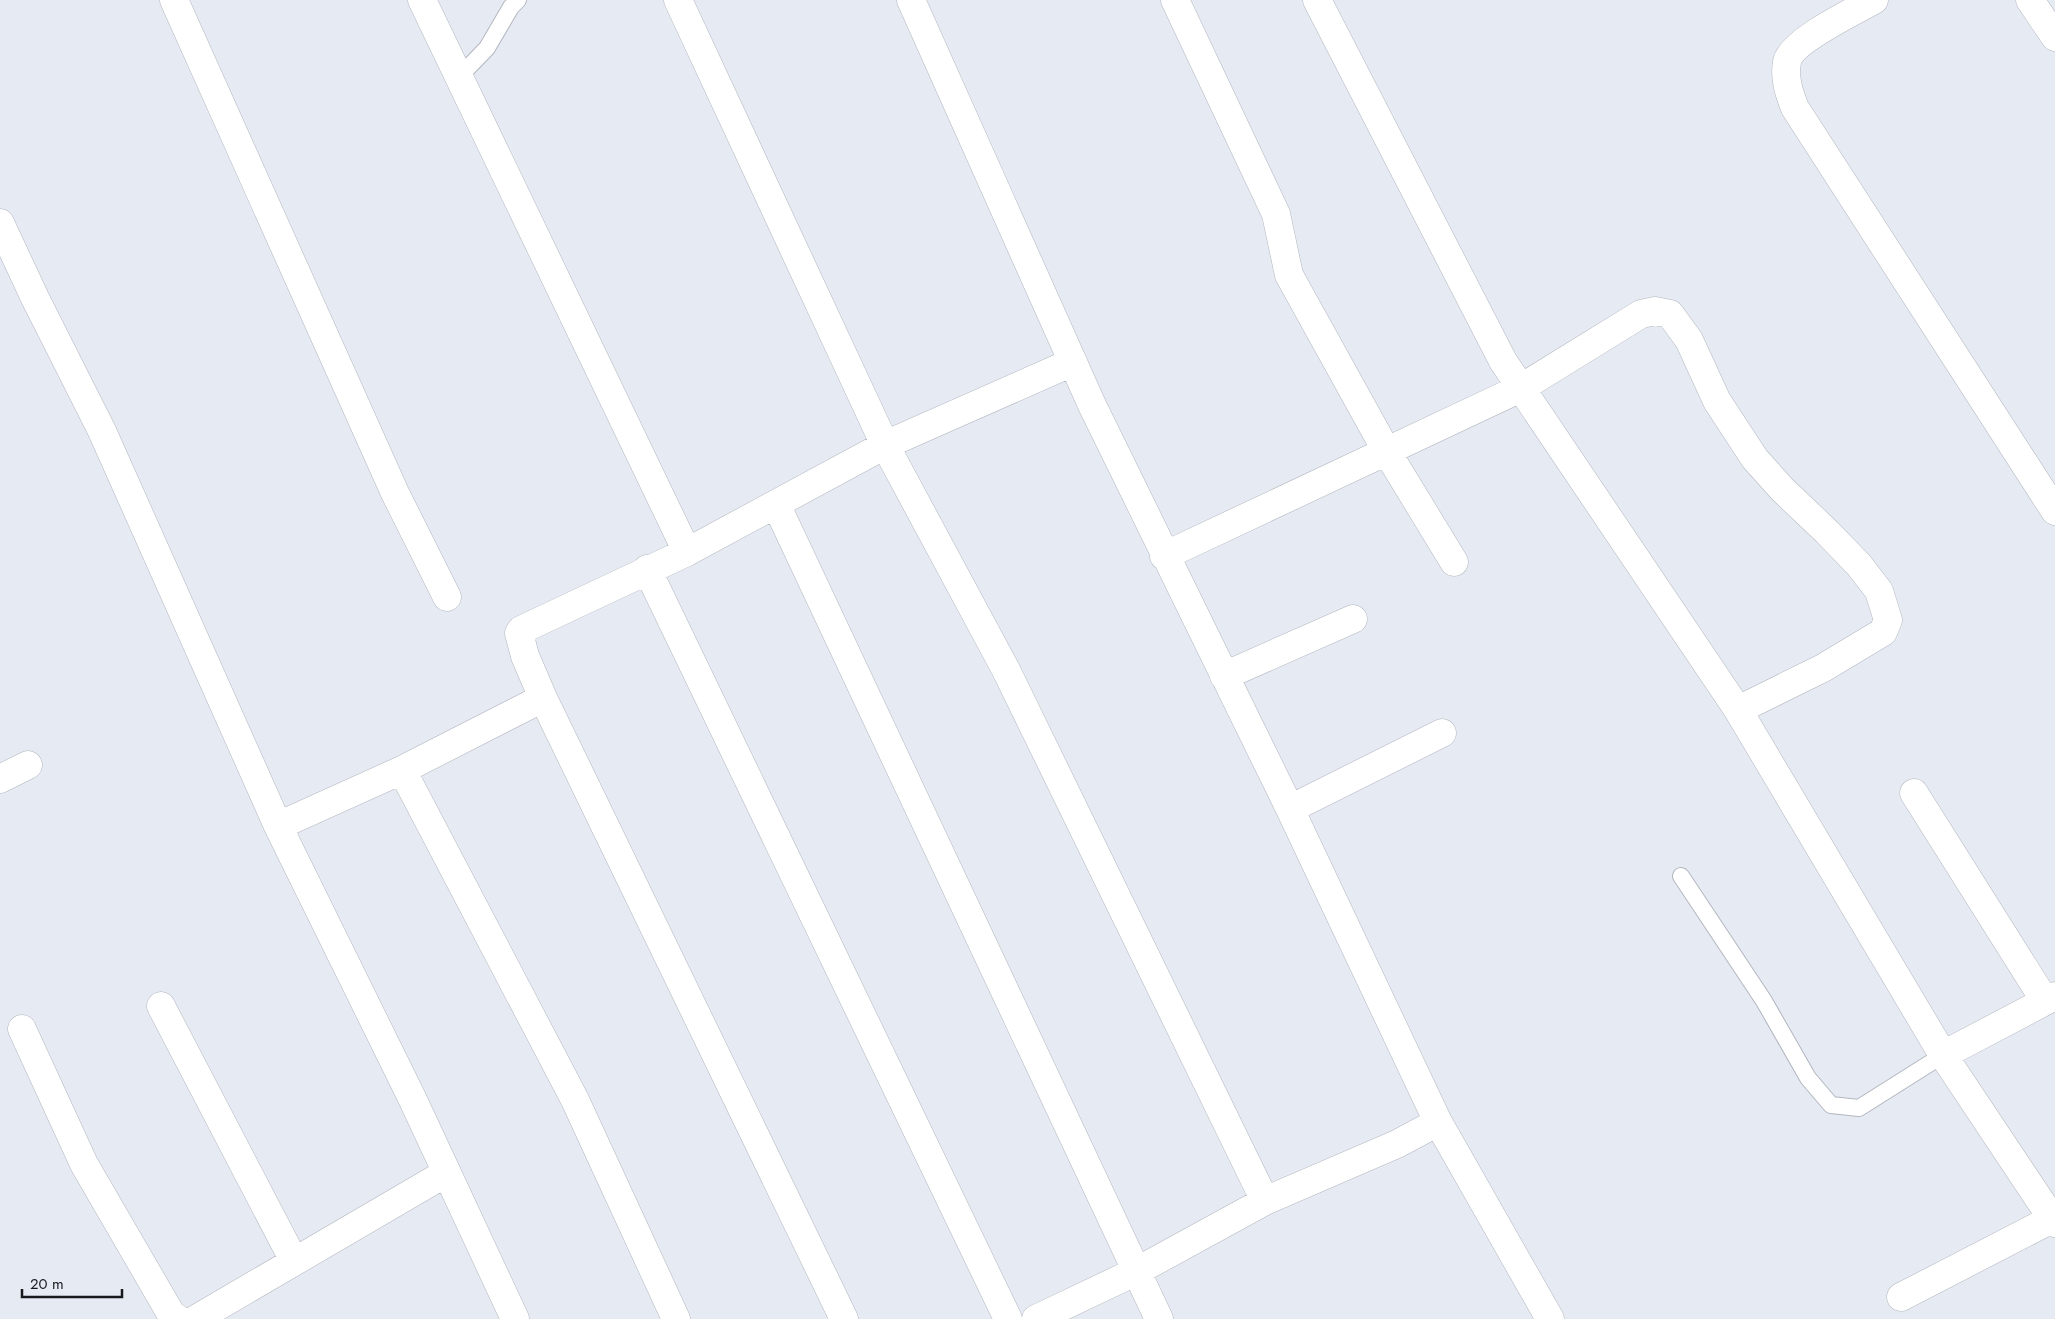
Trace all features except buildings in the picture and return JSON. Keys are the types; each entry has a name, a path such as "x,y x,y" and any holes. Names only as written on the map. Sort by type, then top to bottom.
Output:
{"street":[{"path":"174,0 391,484 446,597"},
{"path":"422,0 687,552"},
{"path":"678,0 885,445 1006,670 1264,1201"},
{"path":"911,0 1073,362 1164,556 1290,809 1438,1122 1550,1319"},
{"path":"1175,0 1276,214 1289,274 1387,452 1454,562"},
{"path":"1317,0 1502,362 1738,710 1943,1055 2054,1221 1901,1297"},
{"path":"1874,0 1798,45 1787,60 1788,92 1795,108 2055,511"},
{"path":"2030,0 2055,37"},
{"path":"0,223 35,298 102,431 278,826 412,1098 515,1319"},
{"path":"1164,556 1520,388 1642,314 1655,311 1670,314 1689,340 1717,400 1755,459 1782,489 1827,532 1880,591 1888,620 1883,632 1823,668 1738,710"},
{"path":"844,1319 543,698 524,656 519,639 521,630 647,569 687,552 885,445 1073,362"},
{"path":"776,504 1159,1319"},
{"path":"647,569 1008,1319"},
{"path":"1224,676 1353,619"},
{"path":"278,826 402,770 543,698"},
{"path":"1290,809 1442,733"},
{"path":"0,779 28,765"},
{"path":"402,770 575,1100 676,1319"},
{"path":"1914,793 2050,999 1943,1055"},
{"path":"161,1006 294,1261"},
{"path":"22,1029 84,1164 171,1314 178,1319"},
{"path":"1036,1319 1137,1271 1264,1201 1397,1144 1438,1122"},
{"path":"196,1319 446,1173"}],"lane":[{"path":"459,77 487,48 511,7 518,0"},
{"path":"1681,876 1764,1001 1808,1078 1831,1105 1859,1108 1943,1055"}]}
